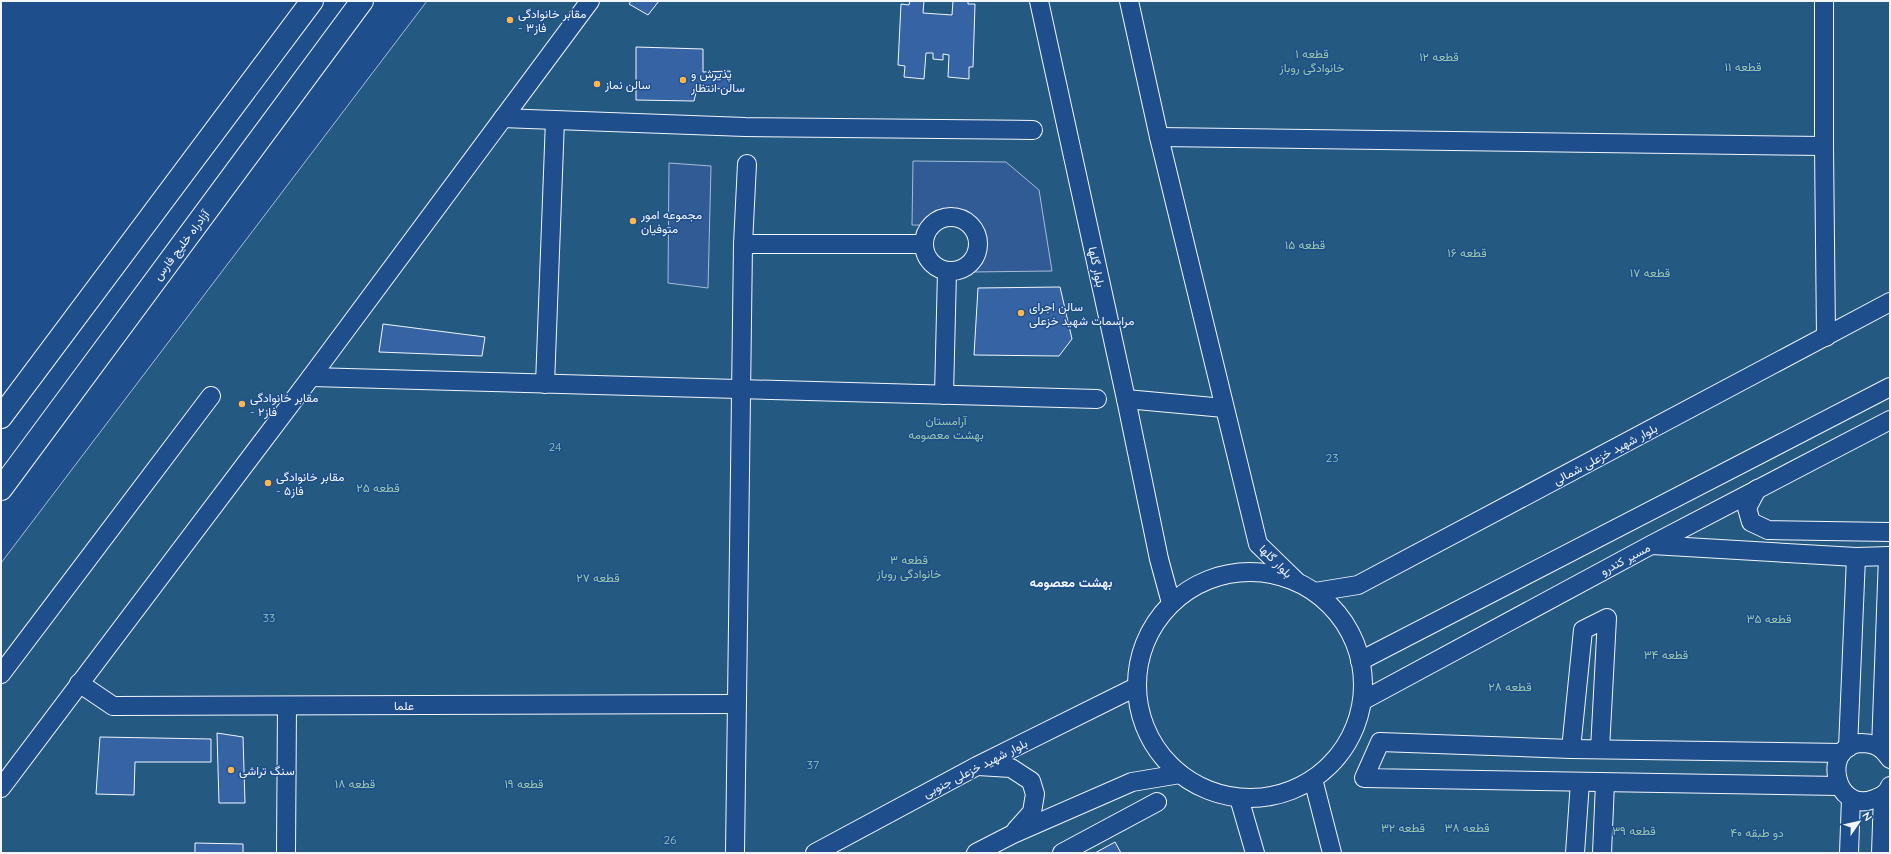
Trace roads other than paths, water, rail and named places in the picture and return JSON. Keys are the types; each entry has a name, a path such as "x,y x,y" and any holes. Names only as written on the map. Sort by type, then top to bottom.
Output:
{"highway":[{"path":"1,417 312,1"},
{"name":"آزادراه خلیج فارس","path":"1,489 362,1"}],"lane":[{"path":"1,788 311,377 590,1"},
{"name":"بلوار گلها","path":"1039,1 1126,399 1158,558 1171,603"},
{"name":"بلوار گلها","path":"1129,1 1159,137 1258,544 1297,582"},
{"path":"1824,1 1826,337"},
{"path":"503,118 745,127 1033,130"},
{"path":"545,384 555,120"},
{"path":"1159,137 1824,146"},
{"path":"735,853 743,244 748,164"},
{"path":"952,218 961,220 968,224 974,231 978,248 975,256 963,269 948,271 937,267 930,261 924,244 930,228 940,220 952,218"},
{"path":"743,244 924,244"},
{"path":"944,395 948,271"},
{"name":"بلوار شهید خزعلی شمالی","path":"1314,592 1358,584 1890,302"},
{"path":"311,377 1098,399"},
{"path":"1360,661 1890,387"},
{"path":"1,674 211,396"},
{"path":"1126,399 1224,408"},
{"name":"مسیر کندرو","path":"1362,701 1651,545 1890,420"},
{"path":"1757,489 1747,508 1751,522 1768,530 1890,532"},
{"path":"1651,545 1856,557 1889,556 1887,752 1870,743 1859,743 1845,751 1837,763 1836,774 1845,792 1849,853"},
{"path":"1845,751 1856,557"},
{"path":"976,853 1013,834 1132,782 1188,784 1218,794 1239,798 1265,797 1290,791 1313,779 1328,767 1341,753 1356,725 1362,701 1363,681 1360,661 1351,634 1335,611 1314,592 1297,582 1253,572 1209,579 1171,603 1152,627 1140,656 1136,687 1142,720 1157,750 1188,784"},
{"path":"1571,749 1583,630 1607,618 1600,749"},
{"name":"علما","path":"79,684 113,706 736,704"},
{"name":"بلوار شهید خزعلی جنوبی","path":"815,853 977,766 1136,687"},
{"path":"286,853 287,706"},
{"path":"1845,751 1571,749 1380,742 1364,778 1580,782 1845,792 1867,802 1888,790"},
{"path":"977,766 1011,768 1031,781 1034,794 1032,812 1013,834"},
{"path":"1313,779 1332,853"},
{"path":"1574,853 1580,782"},
{"path":"1602,853 1605,783"},
{"path":"1881,853 1888,790"},
{"path":"1239,798 1255,853"},
{"path":"1062,853 1157,802"}],"place":[{"name":"مقابر خانوادگی - فاز۳","path":"510,20"},
{"name":"پذیرش و سالن انتظار","path":"683,80"},
{"name":"سالن نماز","path":"597,84"},
{"name":"مجموعه امور متوفیان","path":"633,221"},
{"name":"سالن اجرای مراسمات شهید خزعلی","path":"1021,313"},
{"name":"مقابر خانوادگی - فاز۲","path":"242,404"},
{"name":"مقابر خانوادگی - فاز۵","path":"268,483"},
{"name":"سنگ تراشی","path":"231,770"}],"district":[{"name":"بهشت معصومه","path":"1071,582"}],"park label":[{"name":"قطعه ۱۲","path":"1439,56"},
{"name":"قطعه ۱ خانوادگی روباز","path":"1312,60"},
{"name":"قطعه ۱۱","path":"1743,66"},
{"name":"قطعه ۱۵","path":"1305,244"},
{"name":"قطعه ۱۶","path":"1467,252"},
{"name":"قطعه ۱۷","path":"1650,272"},
{"name":"آرامستان بهشت معصومه","path":"946,427"},
{"name":"24","path":"555,446"},
{"name":"23","path":"1332,457"},
{"name":"قطعه ۲۵","path":"378,487"},
{"name":"قطعه ۳ خانوادگی روباز","path":"909,566"},
{"name":"قطعه ۲۷","path":"598,577"},
{"name":"33","path":"269,617"},
{"name":"قطعه ۳۵","path":"1769,618"},
{"name":"قطعه ۳۴","path":"1666,654"},
{"name":"قطعه ۲۸","path":"1510,686"},
{"name":"37","path":"813,764"},
{"name":"قطعه ۱۸","path":"355,783"},
{"name":"قطعه ۱۹","path":"524,783"},
{"name":"قطعه ۳۲","path":"1403,827"},
{"name":"قطعه ۳۸","path":"1467,827"},
{"name":"قطعه ۳۹","path":"1634,830"},
{"name":"۴۰ دو طبقه","path":"1757,832"},
{"name":"26","path":"670,839"}]}
